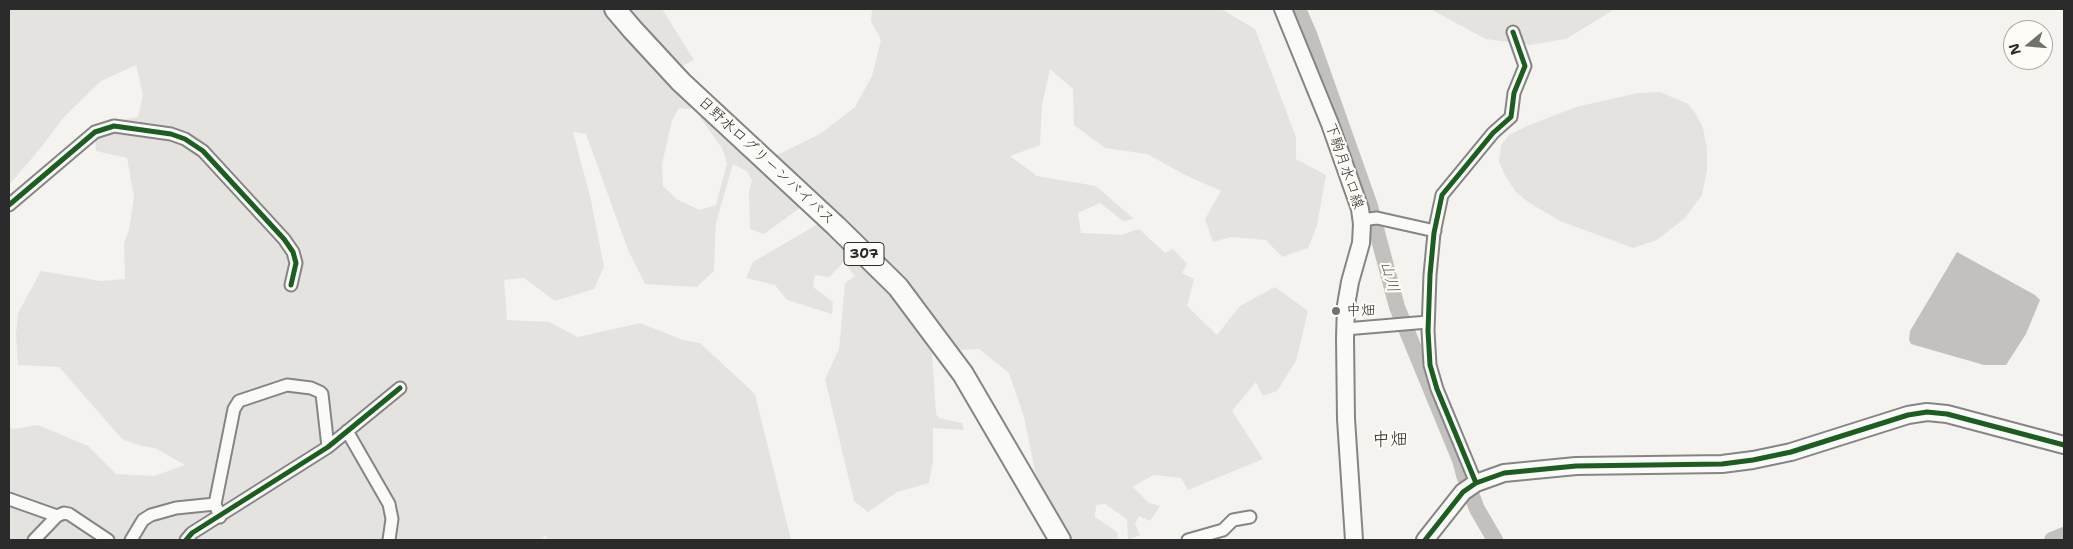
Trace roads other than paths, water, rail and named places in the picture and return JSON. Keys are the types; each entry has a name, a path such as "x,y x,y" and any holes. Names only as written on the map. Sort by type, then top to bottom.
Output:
{"highway":[{"name":"日野水口グリーンバイパス","path":"615,9 681,82 836,226 898,287 963,374 1060,540"}],"street":[{"name":"下駒月水口線","path":"1283,9 1330,124 1360,209 1368,219 1350,282 1345,329 1346,428 1354,540"},
{"path":"1470,487 1430,365 1428,322 1430,276 1435,231 1442,195 1493,133 1511,117 1514,92 1525,66 1513,32"},
{"path":"9,204 95,132 114,126 171,134 185,139 203,151 284,239 293,252 296,263 291,285"},
{"path":"1368,219 1435,231"},
{"path":"1345,329 1428,322"},
{"path":"220,517 215,504 234,409 239,402 287,385 311,388 320,392 322,394 328,447"},
{"path":"186,540 192,533 328,447 400,388"},
{"path":"1425,540 1470,487 1504,473 1544,469 1722,464 1747,461 1791,452 1908,415 1927,412 1947,414 2064,444"},
{"path":"347,432 389,504 392,519 389,540"},
{"path":"9,499 57,516 69,514 108,540"},
{"path":"131,540 143,520 151,515 176,508 215,504"},
{"path":"34,540 57,516"},
{"path":"1188,540 1223,530 1233,520 1250,517"}],"waterway":[{"name":"山川","path":"1298,9 1309,34 1370,206 1397,307 1460,460 1477,509 1495,540"},
{"name":"山川","path":"2052,540 2064,535"}],"place":[{"name":"中畑","path":"1336,311"}],"district":[{"name":"中畑","path":"1390,440"}]}
